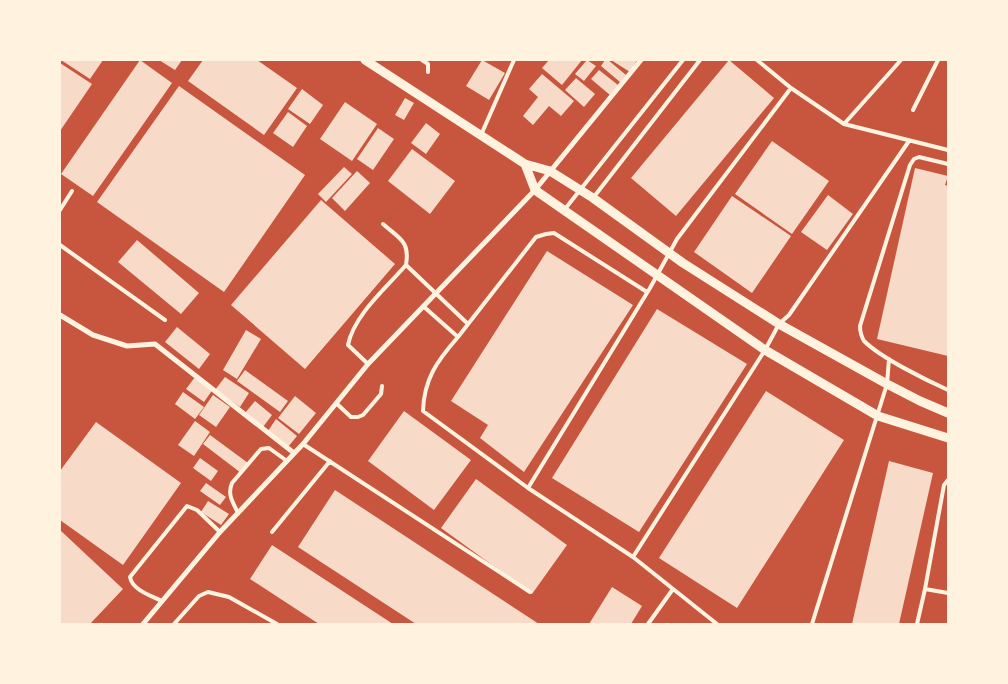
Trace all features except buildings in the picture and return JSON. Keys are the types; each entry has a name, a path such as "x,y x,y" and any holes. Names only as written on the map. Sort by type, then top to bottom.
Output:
{"street":[{"path":"365,60 377,63 525,164 550,171 592,198 669,253 779,324 887,384 948,413"},
{"path":"143,624 220,532 303,444 368,364 534,190 641,60"},
{"path":"525,164 534,190 765,350 878,416 948,438"},
{"path":"60,315 93,335 127,346 156,344 294,453"}],"lane":[{"path":"422,60 428,64 428,72"},
{"path":"481,135 514,60"},
{"path":"564,210 683,60"},
{"path":"592,198 700,60"},
{"path":"757,60 791,88 844,124 948,150"},
{"path":"844,124 901,60"},
{"path":"913,110 938,60"},
{"path":"528,488 684,229 791,88"},
{"path":"633,557 765,350 779,324 789,315 909,141"},
{"path":"948,164 919,157 914,159 910,165 860,326 860,334 864,340 889,359 948,390"},
{"path":"60,210 72,191"},
{"path":"368,364 348,345 350,334 357,321 406,265 408,254 406,244 383,224"},
{"path":"647,292 554,233 532,240 458,337 444,352 431,373 423,395 423,412 528,488 633,557 717,624"},
{"path":"60,245 165,320"},
{"path":"406,265 468,324"},
{"path":"423,306 458,337"},
{"path":"812,624 878,416 887,384 889,359"},
{"path":"336,403 352,416 358,417 381,394 382,386"},
{"path":"303,444 530,592"},
{"path":"238,513 229,494 232,483 262,449 269,448 287,461"},
{"path":"272,532 330,461"},
{"path":"917,624 926,589 944,486 948,480"},
{"path":"162,601 139,589 131,582 130,577 187,506 197,510 220,532"},
{"path":"648,624 673,589"},
{"path":"926,589 948,593"},
{"path":"174,624 199,596 208,592 229,597 277,624"}]}
